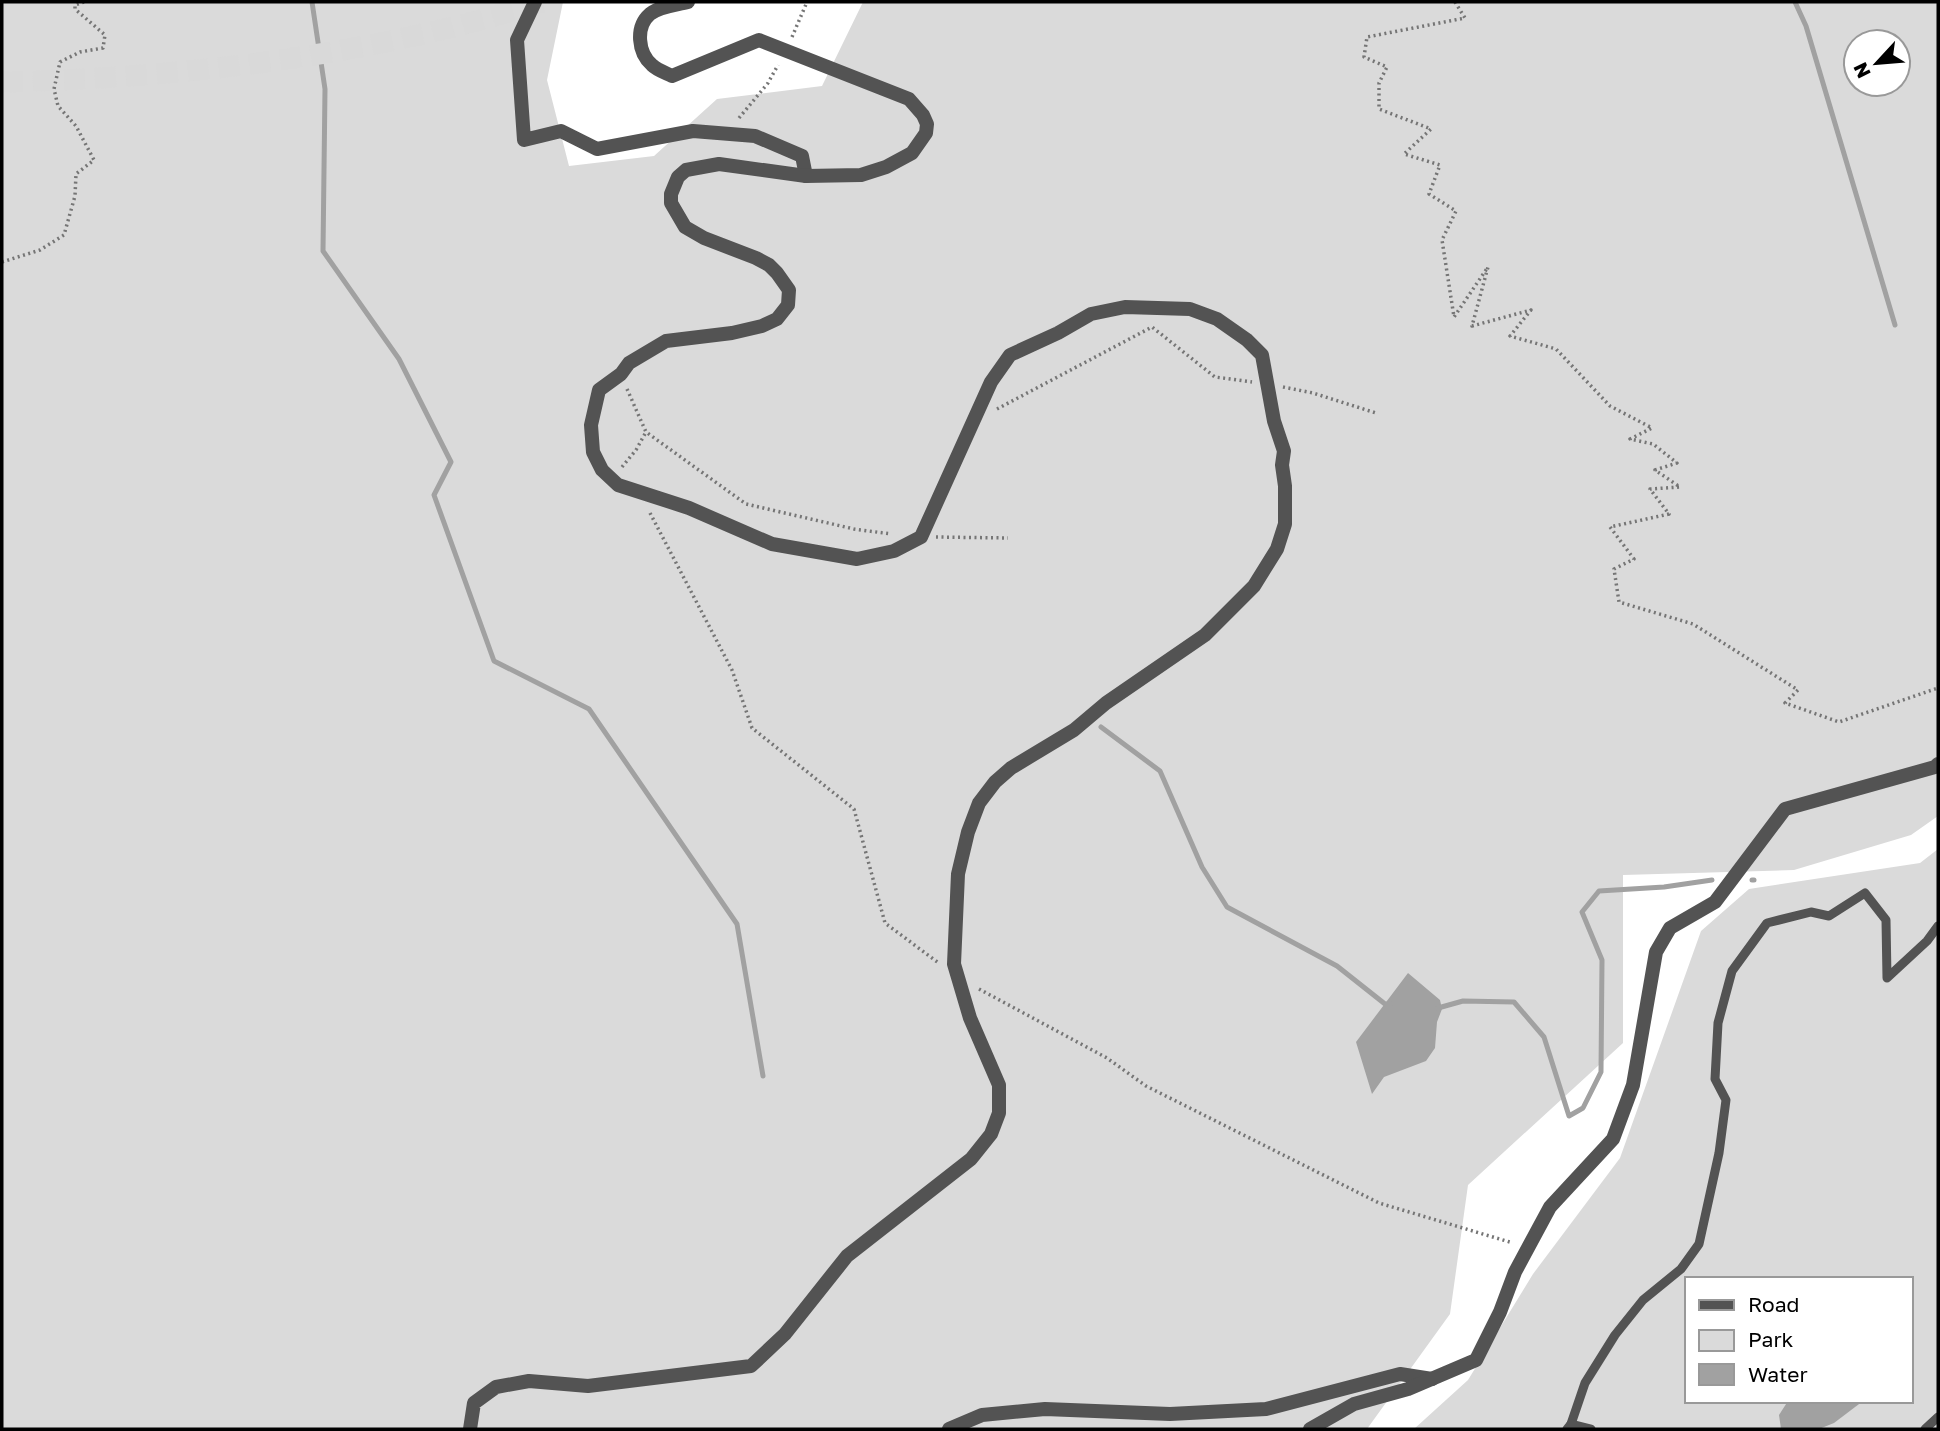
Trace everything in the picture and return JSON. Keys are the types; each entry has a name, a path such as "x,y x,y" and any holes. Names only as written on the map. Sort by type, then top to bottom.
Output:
{"street":[{"path":"535,2 517,40 524,141 561,131 597,149 693,131 755,136 802,156 806,176"},
{"path":"470,1429 474,1403 496,1387 529,1381 588,1386 751,1366 768,1353 785,1334 847,1256 971,1159 991,1134 999,1113 999,1085 970,1018 954,964 958,874 968,832 979,803 995,782 1011,768 1074,730 1106,703 1205,635 1254,586 1277,549 1285,524 1282,465 1284,451 1274,421 1262,355 1247,340 1217,319 1190,309 1125,306 1091,314 1010,355 991,382 921,537 894,551 857,559 772,544 689,508 618,485 611,479 602,470 593,452 591,425 599,390 621,374 629,363 666,341 732,333 762,326 776,319 788,305 789,290 769,265 704,239 685,227 671,203 671,194 678,177 686,170 719,164 806,176 861,175 886,167 912,153 926,133 928,124 918,106 909,99 759,40 672,76 653,66 639,37 648,16 661,8 688,2"},
{"path":"1310,1429 1354,1404 1433,1380 1476,1360 1500,1312 1515,1272 1550,1207 1613,1139 1633,1085 1656,952 1670,928 1715,902 1786,808 1938,764"},
{"path":"949,1429 982,1415 1045,1409 1170,1414 1266,1409 1400,1374 1433,1380"}],"lane":[{"path":"1591,1429 1569,1427 1585,1383 1615,1335 1643,1300 1681,1269 1699,1244 1719,1153 1726,1100 1715,1079 1718,1023 1732,971 1768,923 1811,912 1829,916 1864,893 1886,920 1887,978 1927,941 1938,926"},
{"path":"1925,1429 1938,1418"}],"path":[{"path":"2,262 40,250 64,235 75,196 76,174 94,160 76,126 58,106 54,89 60,62 80,52 103,48 105,35 75,9 75,5 85,2"},
{"path":"727,134 768,83 807,2"},
{"path":"1455,2 1465,18 1367,37 1364,57 1387,66 1379,83 1379,109 1431,129 1404,153 1440,165 1429,194 1456,211 1441,240 1454,317 1488,267 1472,327 1531,310 1510,336 1556,349 1610,406 1652,428 1630,439 1653,444 1677,463 1655,470 1680,487 1650,489 1669,514 1610,527 1634,559 1614,569 1619,602 1693,624 1798,690 1785,703 1839,722 1938,688"},
{"path":"973,422 1152,327 1215,377 1312,393 1376,413"},
{"path":"621,374 646,432 746,504 854,529 921,537 1008,538"},
{"path":"611,479 636,450 646,432"},
{"path":"639,492 732,670 752,728 854,809 885,923 959,978 1107,1058 1146,1086 1379,1203 1528,1248"}],"green space":[{"path":"2,2 563,2 547,80 569,166 654,156 717,99 822,86 863,2 1938,2 1938,816 1911,835 1794,870 1623,875 1623,1043 1468,1185 1450,1314 1367,1429 2,1429"},
{"path":"1938,849 1938,1429 1414,1429 1468,1380 1533,1274 1620,1158 1701,931 1749,889 1920,863"}],"water":[{"path":"1408,973 1440,1000 1442,1009 1437,1022 1435,1048 1426,1061 1384,1077 1372,1094 1356,1042"},
{"path":"1787,1403 1860,1403 1834,1423 1819,1429 1781,1429 1779,1415"}],"waterway":[{"path":"312,2 325,89 323,251 399,359 451,462 434,495 494,661 589,709 737,924 763,1076"},
{"path":"1795,2 1806,26 1895,325"},
{"path":"1101,727 1160,771 1202,867 1227,907 1337,966 1385,1004 1390,1004"},
{"path":"1438,1008 1463,1001 1514,1002 1544,1037 1569,1116 1583,1108 1601,1072 1602,960 1582,912 1599,891 1664,887 1712,880"}],"tunnel":[{"path":"2,82 138,75 275,61 411,37 542,2"}]}
